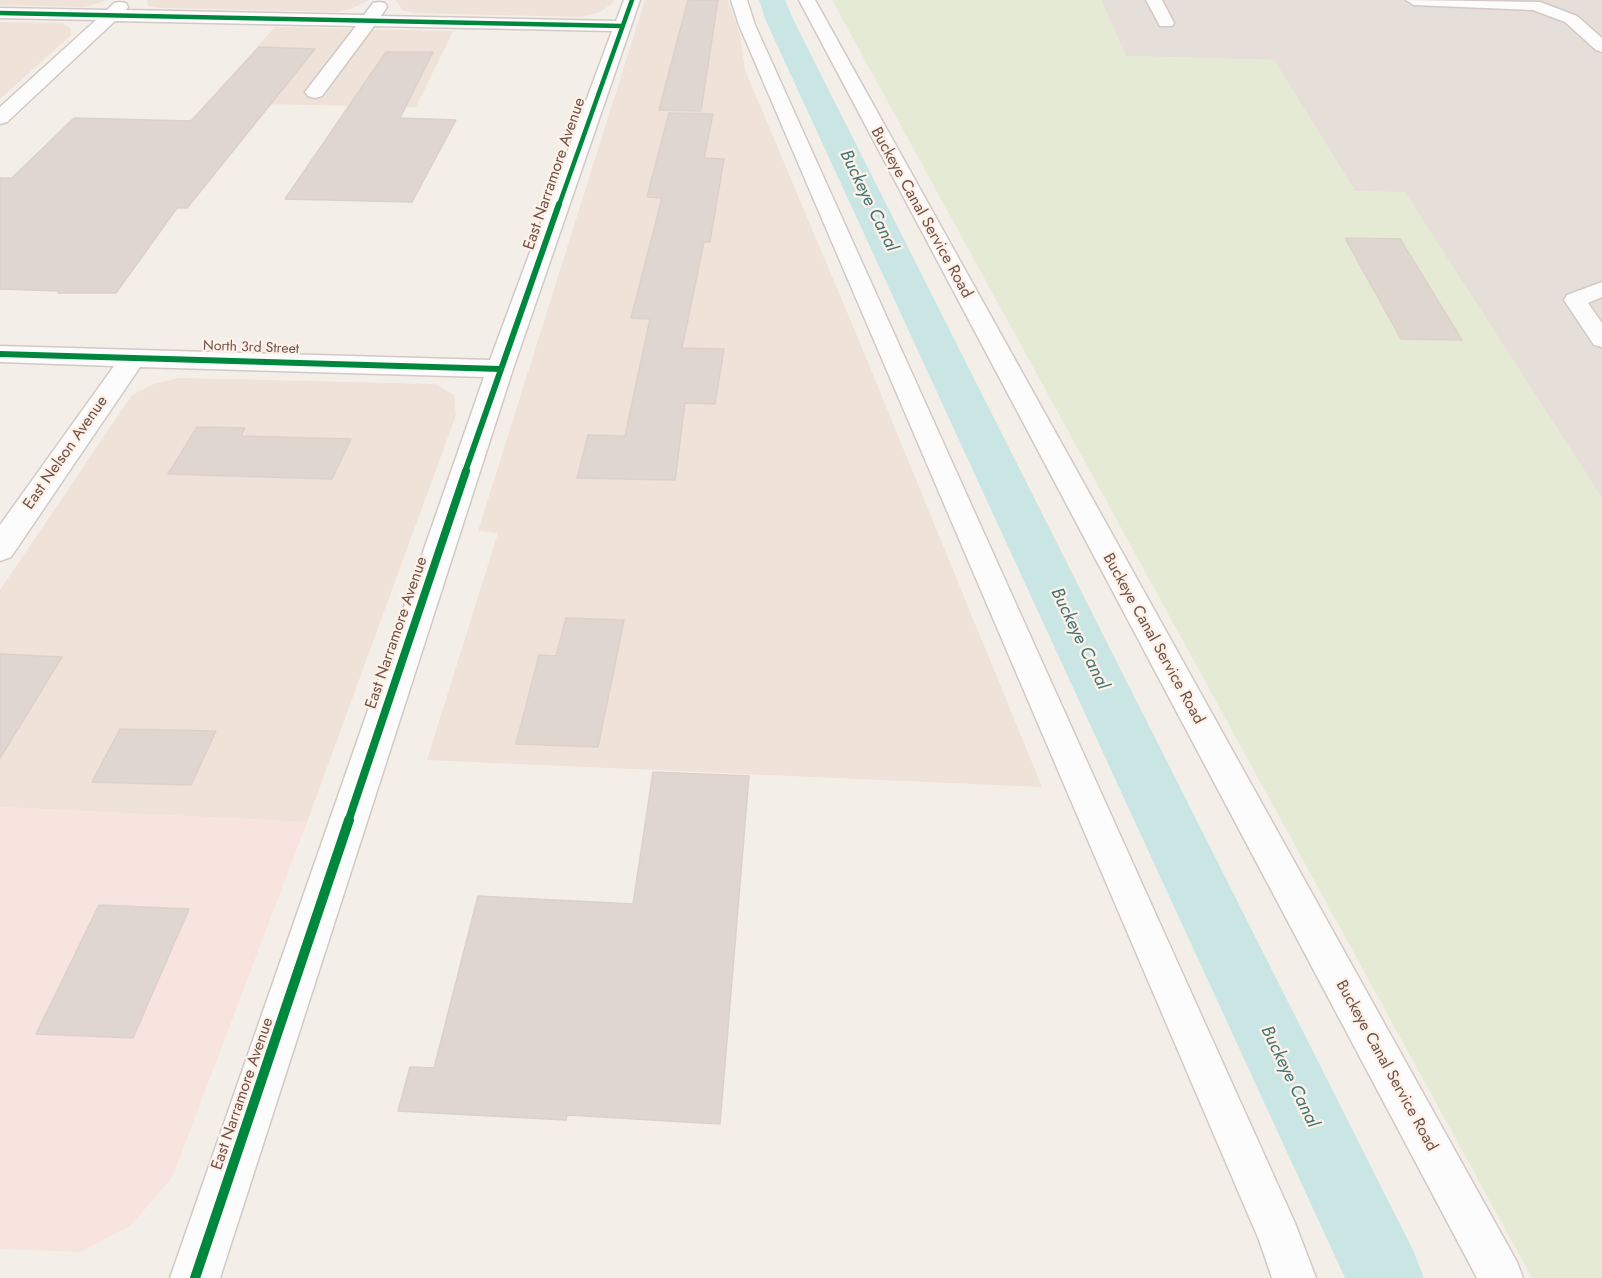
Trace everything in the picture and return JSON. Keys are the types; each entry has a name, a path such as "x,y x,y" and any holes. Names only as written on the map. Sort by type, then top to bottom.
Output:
{"street":[{"path":"0,118 128,0"},
{"path":"315,93 384,0"},
{"path":"0,13 370,20 627,13"},
{"name":"East Narramore Avenue","path":"195,1278 500,369 627,13"},
{"name":"North 3rd Street","path":"0,354 500,369"},
{"name":"East Nelson Avenue","path":"0,549 133,357"}],"lane":[{"path":"738,0 1280,1238 1294,1278"},
{"name":"Buckeye Canal Service Road","path":"807,0 1501,1278"},
{"path":"1154,0 1166,23"},
{"path":"1414,0 1535,5 1571,19 1602,47"},
{"path":"1602,289 1575,300 1602,340"}],"shaded area":[{"path":"0,0 108,0 84,7 0,5"},
{"path":"147,0 369,0 338,12 162,8 148,6"},
{"path":"396,0 614,0 612,4 598,13 579,17 414,13 402,10"},
{"path":"645,0 728,0 740,35 745,70 1042,787 427,760 498,533 478,531"},
{"path":"1101,0 1602,0 1602,498 1405,193 1355,191 1274,60 1126,56"},
{"path":"0,22 62,23 71,29 71,35 0,99"},
{"path":"275,27 453,31 416,107 207,103"},
{"path":"179,378 435,384 454,395 456,415 307,822 0,807 0,590 132,395 154,384"},
{"path":"0,807 307,822 172,1178 130,1226 80,1252 0,1249"}],"green space":[{"path":"832,0 1101,0 1126,56 1274,60 1355,191 1405,192 1602,498 1602,1278 1532,1278"}],"building":[{"path":"688,0 718,0 701,111 659,110"},
{"path":"259,47 315,49 187,208 177,208 116,293 58,293 60,291 0,289 0,178 12,178 74,118 191,121"},
{"path":"386,52 433,52 400,118 456,120 412,202 285,199"},
{"path":"669,113 713,114 704,158 724,159 710,242 704,242 682,348 724,349 715,404 685,403 675,480 577,478 588,435 625,436 650,319 631,318 662,198 647,197"},
{"path":"1345,238 1400,239 1462,340 1401,339"},
{"path":"197,427 245,428 241,436 351,439 332,479 168,474"},
{"path":"566,618 624,620 598,747 516,744 539,655 556,656"},
{"path":"0,654 62,657 0,758"},
{"path":"120,729 216,731 191,785 92,782"},
{"path":"653,772 749,776 720,1124 567,1115 566,1120 398,1111 410,1067 434,1068 478,896 633,904"},
{"path":"99,905 189,909 133,1038 36,1034"}],"waterway":[{"name":"Buckeye Canal","path":"772,0 780,21 1385,1278"}],"cycle path":[{"path":"195,1278 500,369 632,0"},
{"path":"0,13 622,26"},
{"path":"0,354 500,369"}]}
